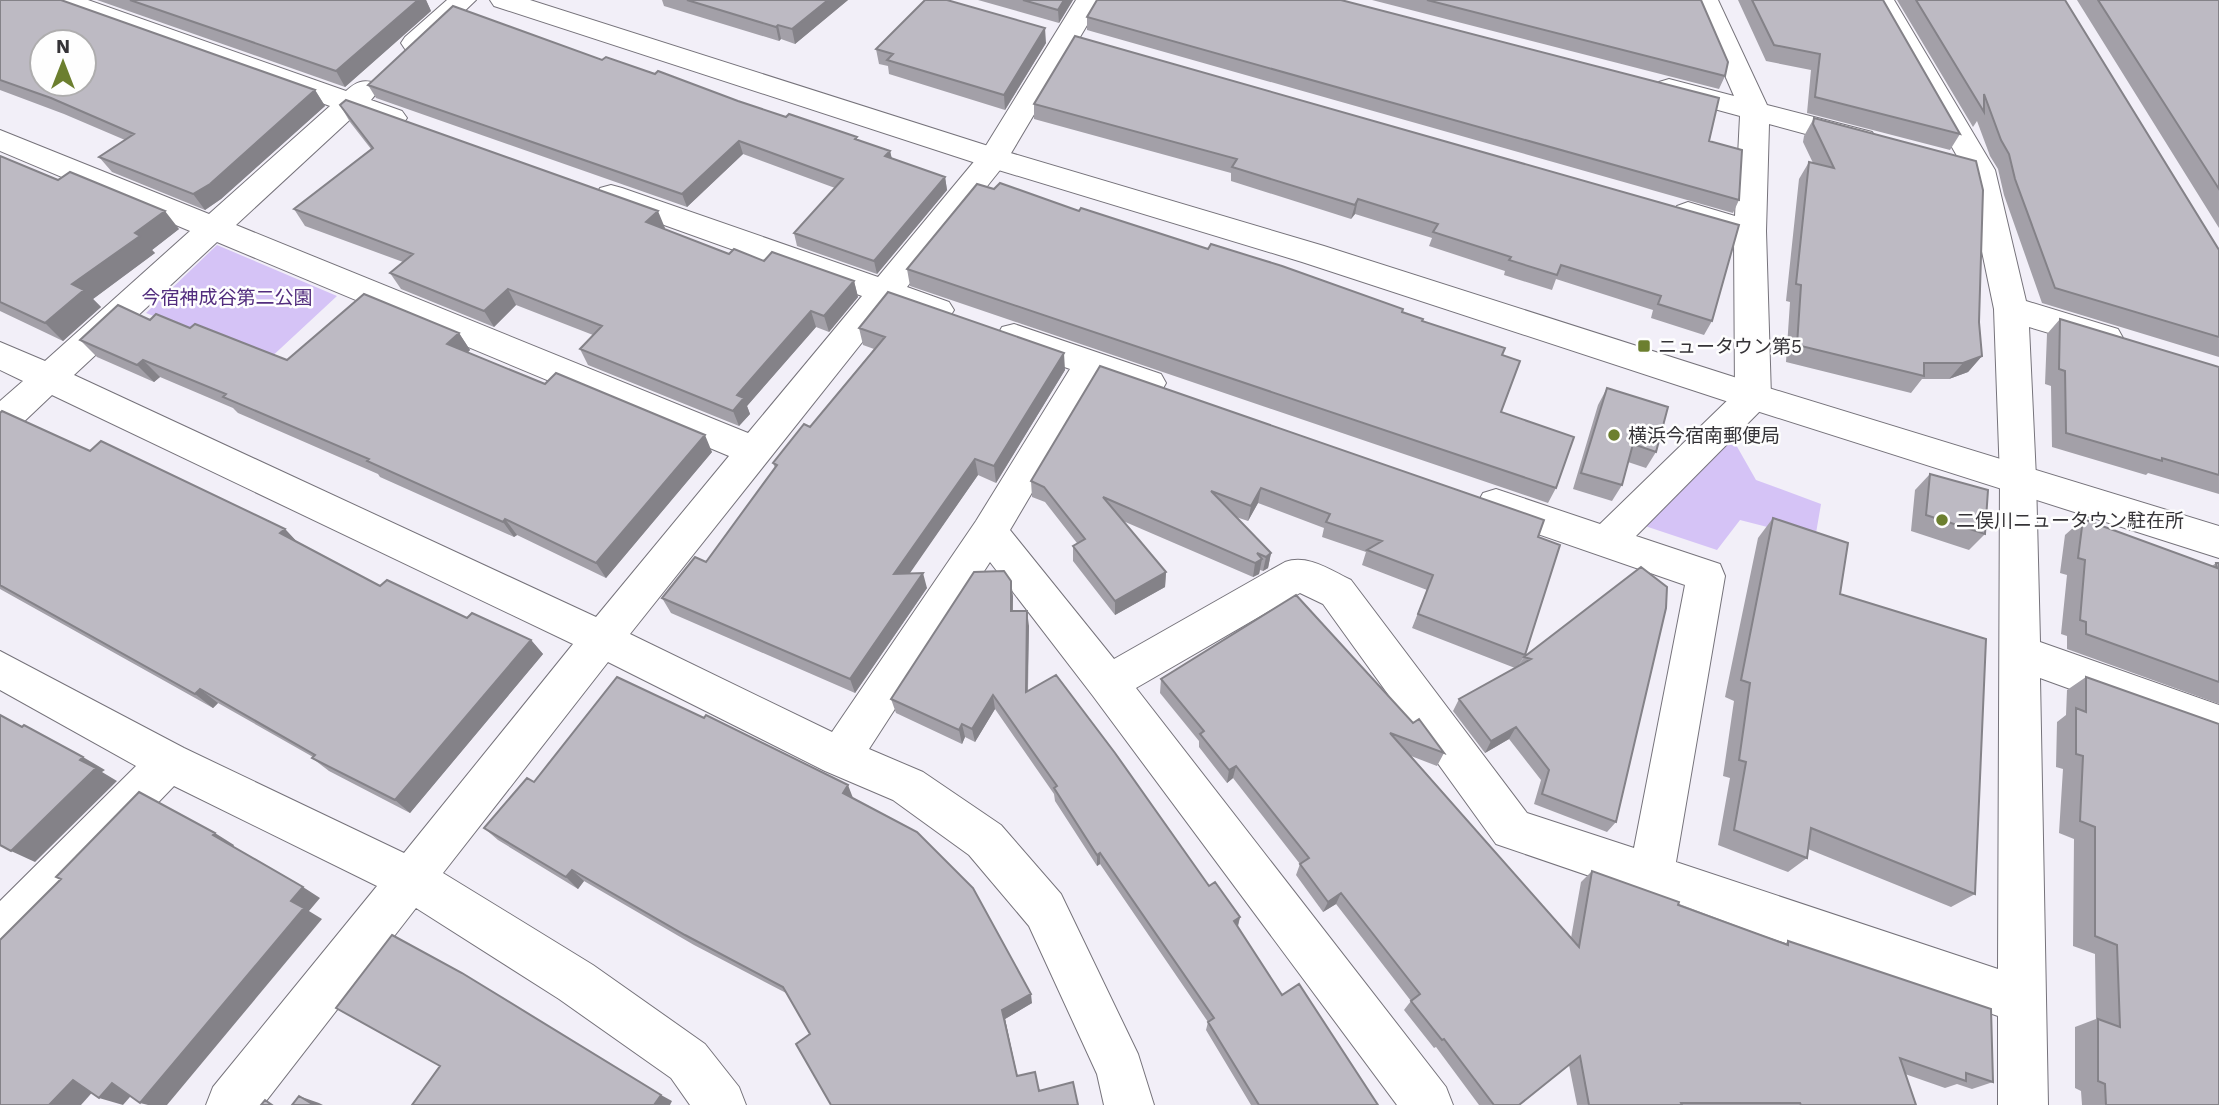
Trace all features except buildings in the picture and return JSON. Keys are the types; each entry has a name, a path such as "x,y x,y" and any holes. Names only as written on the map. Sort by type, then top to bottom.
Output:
{"street":[{"path":"63,0 428,131"},
{"path":"0,422 463,0"},
{"path":"503,0 993,158 1313,254 1753,397 2219,542"},
{"path":"231,1105 602,639 993,158 1089,0"},
{"path":"1606,542 1753,397 1751,231 1755,111 1705,0"},
{"path":"1881,0 1980,170 2011,309 2018,478 2023,1105"},
{"path":"1649,83 1887,146"},
{"path":"0,140 756,452"},
{"path":"1940,160 1980,170"},
{"path":"584,186 1184,395"},
{"path":"1657,204 1751,231"},
{"path":"2011,309 2141,348"},
{"path":"0,355 602,639 840,757 908,786 985,840 1045,910 1121,1071 1129,1105"},
{"path":"840,757 989,532 1091,363"},
{"path":"1461,492 1706,576 1651,876"},
{"path":"989,532 1108,683 1428,1105"},
{"path":"1108,683 1299,574 1337,592 1512,829 2023,1001"},
{"path":"2020,653 2219,724"},
{"path":"0,669 169,762 412,880 576,982 688,1061 721,1105"},
{"path":"0,934 169,762"}],"green space":[{"name":"今宿神成谷第二公園","path":"217,245 337,296 267,361 146,313"},
{"path":"1731,436 1756,480 1821,504 1815,539 1740,520 1717,550 1645,526"}],"place":[{"name":"ニュータウン第5","path":"1644,346"},
{"name":"横浜今宿南郵便局","path":"1614,435"},
{"name":"二俣川ニュータウン駐在所","path":"1942,520"}]}
